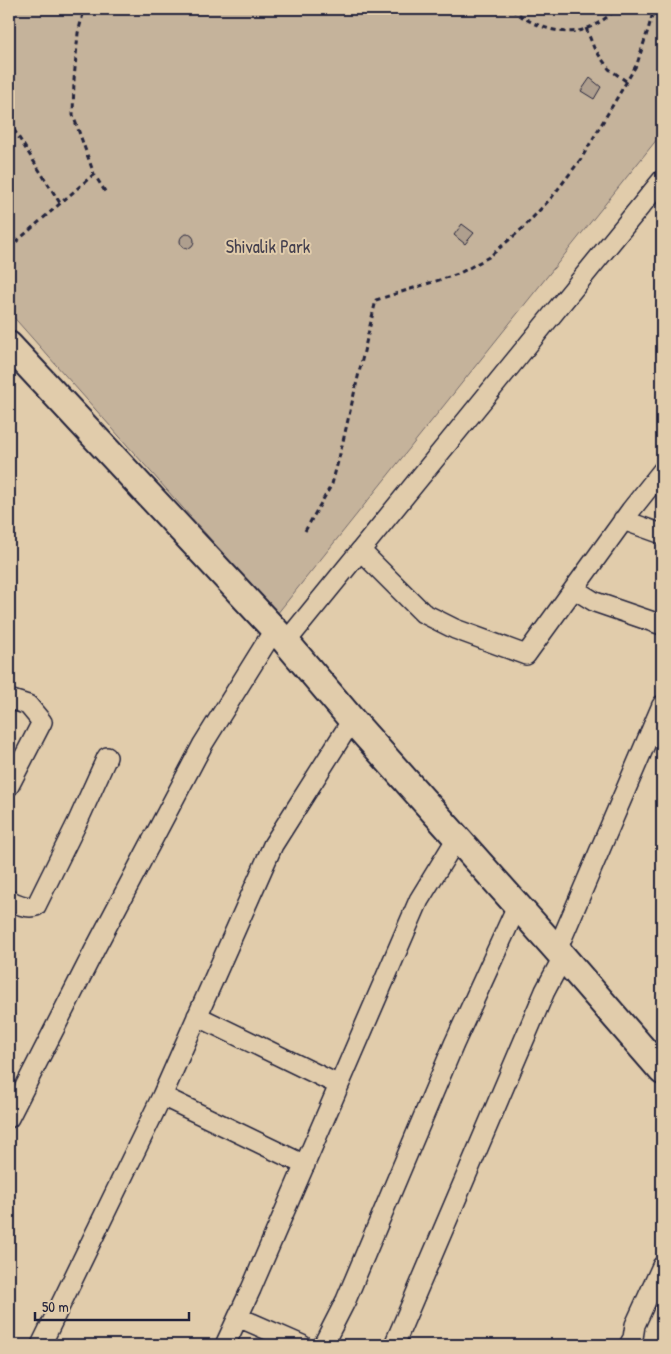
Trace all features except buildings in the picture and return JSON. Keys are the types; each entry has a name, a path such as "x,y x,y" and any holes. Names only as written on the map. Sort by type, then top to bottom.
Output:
{"street":[{"path":"9,1118 16,1086 96,947 203,744 280,636 361,551 662,180"},
{"path":"9,346 280,636 662,1071"},
{"path":"361,551 423,613 455,629 526,655 623,520 661,475"},
{"path":"623,520 662,534"},
{"path":"574,589 595,602 662,625"},
{"path":"9,699 28,705 42,722 9,786"},
{"path":"394,1345 560,954 656,738 662,706"},
{"path":"41,1345 162,1096 273,846 352,720"},
{"path":"9,900 31,908 36,906 107,757"},
{"path":"225,1345 419,900 457,838"},
{"path":"323,1345 346,1300 454,1044 517,906"},
{"path":"198,1016 339,1086"},
{"path":"162,1096 305,1165"},
{"path":"629,1345 633,1338 635,1325 662,1266"},
{"path":"238,1317 302,1345"}],"path":[{"path":"512,9 534,24 556,30 578,31 595,25 616,9"},
{"path":"305,531 332,484 376,300 458,274 489,257 522,230 552,197 581,159 637,64 654,9"},
{"path":"83,14 78,33 73,115 94,174 106,193"},
{"path":"586,28 594,48 609,69 626,81"},
{"path":"9,122 60,204"},
{"path":"9,248 94,174"}],"green space":[{"name":"Shivalik Park","path":"9,9 662,9 662,133 277,614 9,312"}]}
